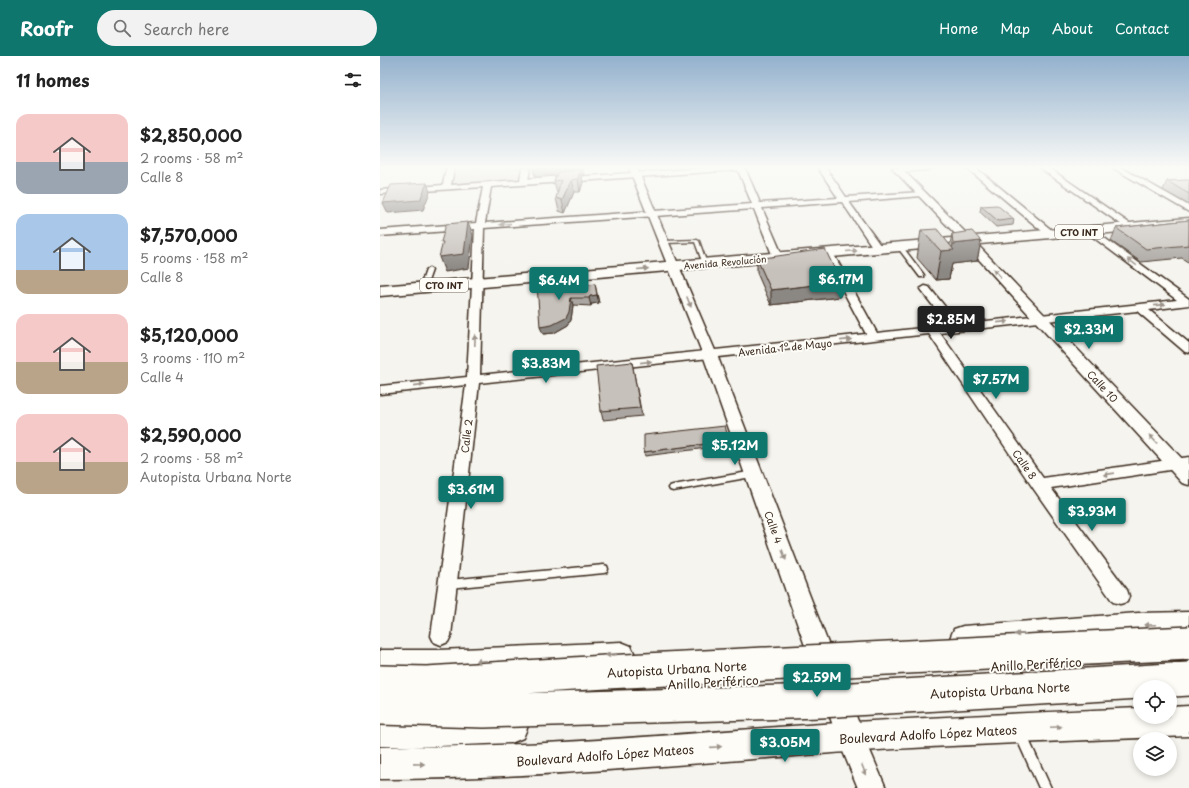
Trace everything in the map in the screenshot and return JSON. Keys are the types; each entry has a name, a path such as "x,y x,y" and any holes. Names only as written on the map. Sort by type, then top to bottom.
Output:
{"highway":[{"name":"Autopista Urbana Norte","path":"380,682 427,683 1189,643"},
{"name":"Anillo Periférico","path":"380,692 435,694 555,691 1189,656"},
{"name":"Autopista Urbana Norte","path":"380,708 484,711 820,701 1189,679"},
{"path":"1177,690 1189,689"},
{"path":"380,729 413,730 560,725 1133,692"}],"main road":[{"name":"Avenida Revolución","path":"380,291 1189,222"},
{"path":"380,663 447,663 818,646 1000,636 1138,625 1189,624"},
{"name":"Boulevard Adolfo López Mateos","path":"380,763 432,764 529,761 851,737 1189,720"}],"street":[{"name":"Calle 2","path":"441,636 474,379 476,282 480,226 484,202"},
{"name":"Calle 4","path":"647,202 710,355 851,737 872,788"},
{"path":"754,202 778,257"},
{"path":"380,233 804,202"},
{"path":"846,202 878,249"},
{"name":"Calle 10","path":"929,202 1182,463 1189,478"},
{"path":"1012,202 1051,234"},
{"path":"1094,202 1131,227"},
{"path":"1177,202 1189,209"},
{"path":"1089,231 1188,302"},
{"path":"828,253 873,337"},
{"path":"925,289 956,328"},
{"name":"Avenida 1º de Mayo","path":"380,390 1188,302"},
{"path":"1139,307 1189,349"},
{"name":"Calle 8","path":"932,330 1039,484 1120,596"},
{"path":"1039,484 1182,463"}],"lane":[{"path":"664,242 697,241 705,264"},
{"path":"900,247 922,276"},
{"path":"424,287 429,270"},
{"path":"673,488 754,474"},
{"path":"448,584 604,569"},
{"path":"1018,729 1045,788"}],"building":[{"path":"997,205 1014,219 998,221 981,206"},
{"path":"1189,220 1189,245 1146,249 1116,228"},
{"path":"468,222 464,254 439,257 446,224"},
{"path":"937,229 954,250 941,251 921,230"},
{"path":"972,231 981,241 953,244 952,234"},
{"path":"825,249 841,282 771,290 757,259"},
{"path":"561,280 565,289 595,284 597,295 590,296 589,298 571,298 569,312 566,318 552,325 540,327 537,284"},
{"path":"632,362 640,408 601,411 596,366"},
{"path":"725,426 729,441 644,452 644,435"}]}
